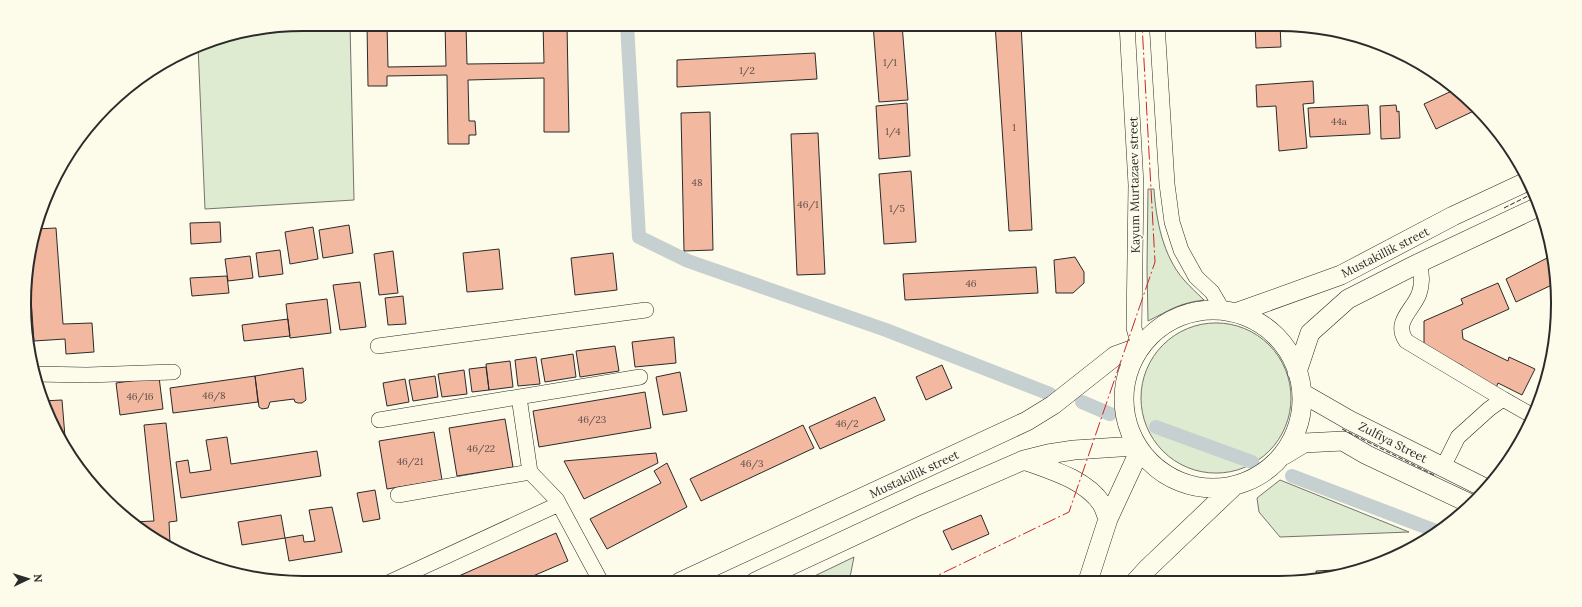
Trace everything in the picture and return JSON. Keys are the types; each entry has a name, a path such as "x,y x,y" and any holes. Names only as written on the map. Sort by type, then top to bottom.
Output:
{"main road":[{"name":"Mustakillik street","path":"693,576 1027,421 1053,405 1114,356 1138,347 1150,334 1164,323 1192,312 1230,310 1341,275 1453,216 1523,183"},
{"name":"Mustakillik street","path":"1298,372 1310,333 1348,299 1419,263 1534,209"},
{"name":"Mustakillik street","path":"1138,347 1125,399 1126,420 1137,449 1171,479 1202,488 1233,487 1261,477 1282,455 1294,436 1300,415 1302,393 1298,372 1285,347 1266,327 1230,310"},
{"name":"Zulfiya Street","path":"1302,393 1349,420 1480,486"},
{"name":"Zulfiya Street","path":"1282,455 1304,443 1343,442 1465,501"},
{"path":"768,576 918,506 1024,460 1068,451 1137,449 1108,519 1090,576"},
{"path":"1024,460 1054,471 1082,485 1103,505 1108,519"},
{"path":"1141,576 1233,487"}],"street":[{"name":"Kayum Murtazaev street","path":"1127,31 1136,185 1134,328 1138,347"},
{"path":"1157,31 1167,184 1172,222 1182,250 1196,276 1230,310"},
{"path":"1419,263 1422,272 1420,292 1415,303 1405,315 1402,336 1406,341 1528,413"},
{"path":"378,346 646,310"},
{"path":"40,374 87,375 172,372"},
{"path":"378,420 640,377"},
{"path":"519,397 530,472 557,500 598,576"},
{"path":"1443,467 1458,437 1503,398"},
{"path":"398,495 530,472"},
{"path":"403,576 559,504"}],"green space":[{"path":"350,31 354,200 205,209 198,52 233,40 268,33"},
{"path":"1148,189 1154,189 1159,225 1171,260 1184,280 1204,300 1181,305 1148,321 1147,268"},
{"path":"1216,323 1245,329 1269,345 1285,369 1291,398 1285,427 1269,451 1245,467 1216,473 1187,467 1163,451 1147,427 1141,398 1147,369 1163,345 1187,329"},
{"path":"1280,480 1409,532 1280,537 1259,512 1257,498"},
{"path":"854,557 850,576 814,576"}],"building":[{"path":"367,31 387,31 388,67 446,66 445,31 466,31 467,64 544,63 543,31 567,31 569,132 544,132 544,78 468,80 469,121 475,121 476,135 469,135 469,144 448,144 447,75 387,76 387,86 368,86"},
{"path":"874,31 903,31 908,100 879,102"},
{"path":"995,31 1021,31 1032,230 1009,231"},
{"path":"1255,31 1280,31 1281,47 1256,48"},
{"path":"815,53 817,79 677,87 677,60"},
{"path":"1313,81 1314,103 1303,104 1307,148 1279,151 1276,106 1257,107 1256,85"},
{"path":"1450,92 1472,112 1436,129 1424,104"},
{"path":"907,103 910,156 879,159 876,106"},
{"path":"1368,105 1370,134 1310,137 1308,108"},
{"path":"1396,105 1397,112 1399,111 1400,138 1381,139 1380,106"},
{"path":"710,112 713,250 684,251 681,113"},
{"path":"818,133 825,274 797,275 791,134"},
{"path":"911,171 916,242 884,244 879,174"},
{"path":"220,222 221,242 191,244 190,223"},
{"path":"349,225 353,253 323,258 319,230"},
{"path":"313,227 318,259 290,264 285,232"},
{"path":"56,228 63,324 92,323 94,352 66,354 65,339 34,341 31,302 33,268 41,229"},
{"path":"499,249 503,289 467,292 463,253"},
{"path":"280,250 283,274 259,277 256,253"},
{"path":"393,251 398,293 379,295 374,254"},
{"path":"613,253 617,290 575,295 571,258"},
{"path":"250,256 253,278 228,281 225,259"},
{"path":"1075,257 1084,272 1084,283 1073,293 1056,293 1054,260"},
{"path":"1547,258 1550,286 1516,302 1506,279"},
{"path":"1036,267 1038,293 905,300 903,274"},
{"path":"227,276 229,293 192,296 190,278"},
{"path":"360,282 366,327 340,330 333,285"},
{"path":"1498,283 1509,309 1462,330 1463,339 1508,361 1509,357 1535,369 1522,395 1498,383 1496,388 1460,371 1463,366 1424,347 1424,321 1463,304 1461,299"},
{"path":"403,296 406,324 388,325 385,298"},
{"path":"327,299 331,333 290,338 286,304"},
{"path":"288,319 290,336 244,341 242,325"},
{"path":"674,337 676,363 635,367 632,342"},
{"path":"615,346 619,371 580,377 576,351"},
{"path":"573,354 576,377 545,382 541,359"},
{"path":"536,357 540,384 518,386 515,360"},
{"path":"510,361 513,387 489,390 486,364"},
{"path":"942,365 952,388 926,400 916,377"},
{"path":"486,367 489,390 472,392 469,369"},
{"path":"303,368 306,400 302,403 295,402 294,399 270,402 268,408 262,409 259,407 255,376"},
{"path":"464,370 467,394 442,397 438,374"},
{"path":"680,372 687,411 663,415 656,377"},
{"path":"255,376 258,402 173,413 170,388"},
{"path":"435,376 438,397 413,401 409,380"},
{"path":"159,377 163,409 120,415 116,383"},
{"path":"405,379 409,402 387,406 383,383"},
{"path":"645,392 651,428 539,447 533,411"},
{"path":"875,397 885,420 820,449 809,427"},
{"path":"62,400 65,434 59,424 49,401"},
{"path":"505,419 513,467 457,476 449,428"},
{"path":"166,423 177,521 169,522 170,541 140,522 154,521 144,425"},
{"path":"803,425 814,448 701,501 690,479"},
{"path":"434,432 442,480 387,489 379,441"},
{"path":"227,437 231,464 317,451 321,476 181,498 176,462 188,460 190,473 211,470 206,440"},
{"path":"656,453 658,463 584,499 564,461"},
{"path":"667,463 687,507 607,549 590,519 661,483 654,471"},
{"path":"375,490 380,519 363,522 357,493"},
{"path":"332,507 342,552 289,561 285,538 303,535 304,542 315,541 309,510"},
{"path":"281,515 285,538 242,545 238,522"},
{"path":"981,515 989,534 952,550 943,531"},
{"path":"556,533 568,561 533,576 459,576"},
{"path":"1337,570 1316,574 1316,571"}],"waterway":[{"path":"627,31 639,237 688,261 886,330 1050,394"},
{"path":"1082,402 1110,414"},
{"path":"1156,427 1252,462"},
{"path":"1292,476 1431,529"}],"fence":[{"path":"1504,208 1529,196"},
{"path":"1342,429 1436,476"}],"power":[{"path":"936,576 1069,512 1155,262 1142,31"}]}
